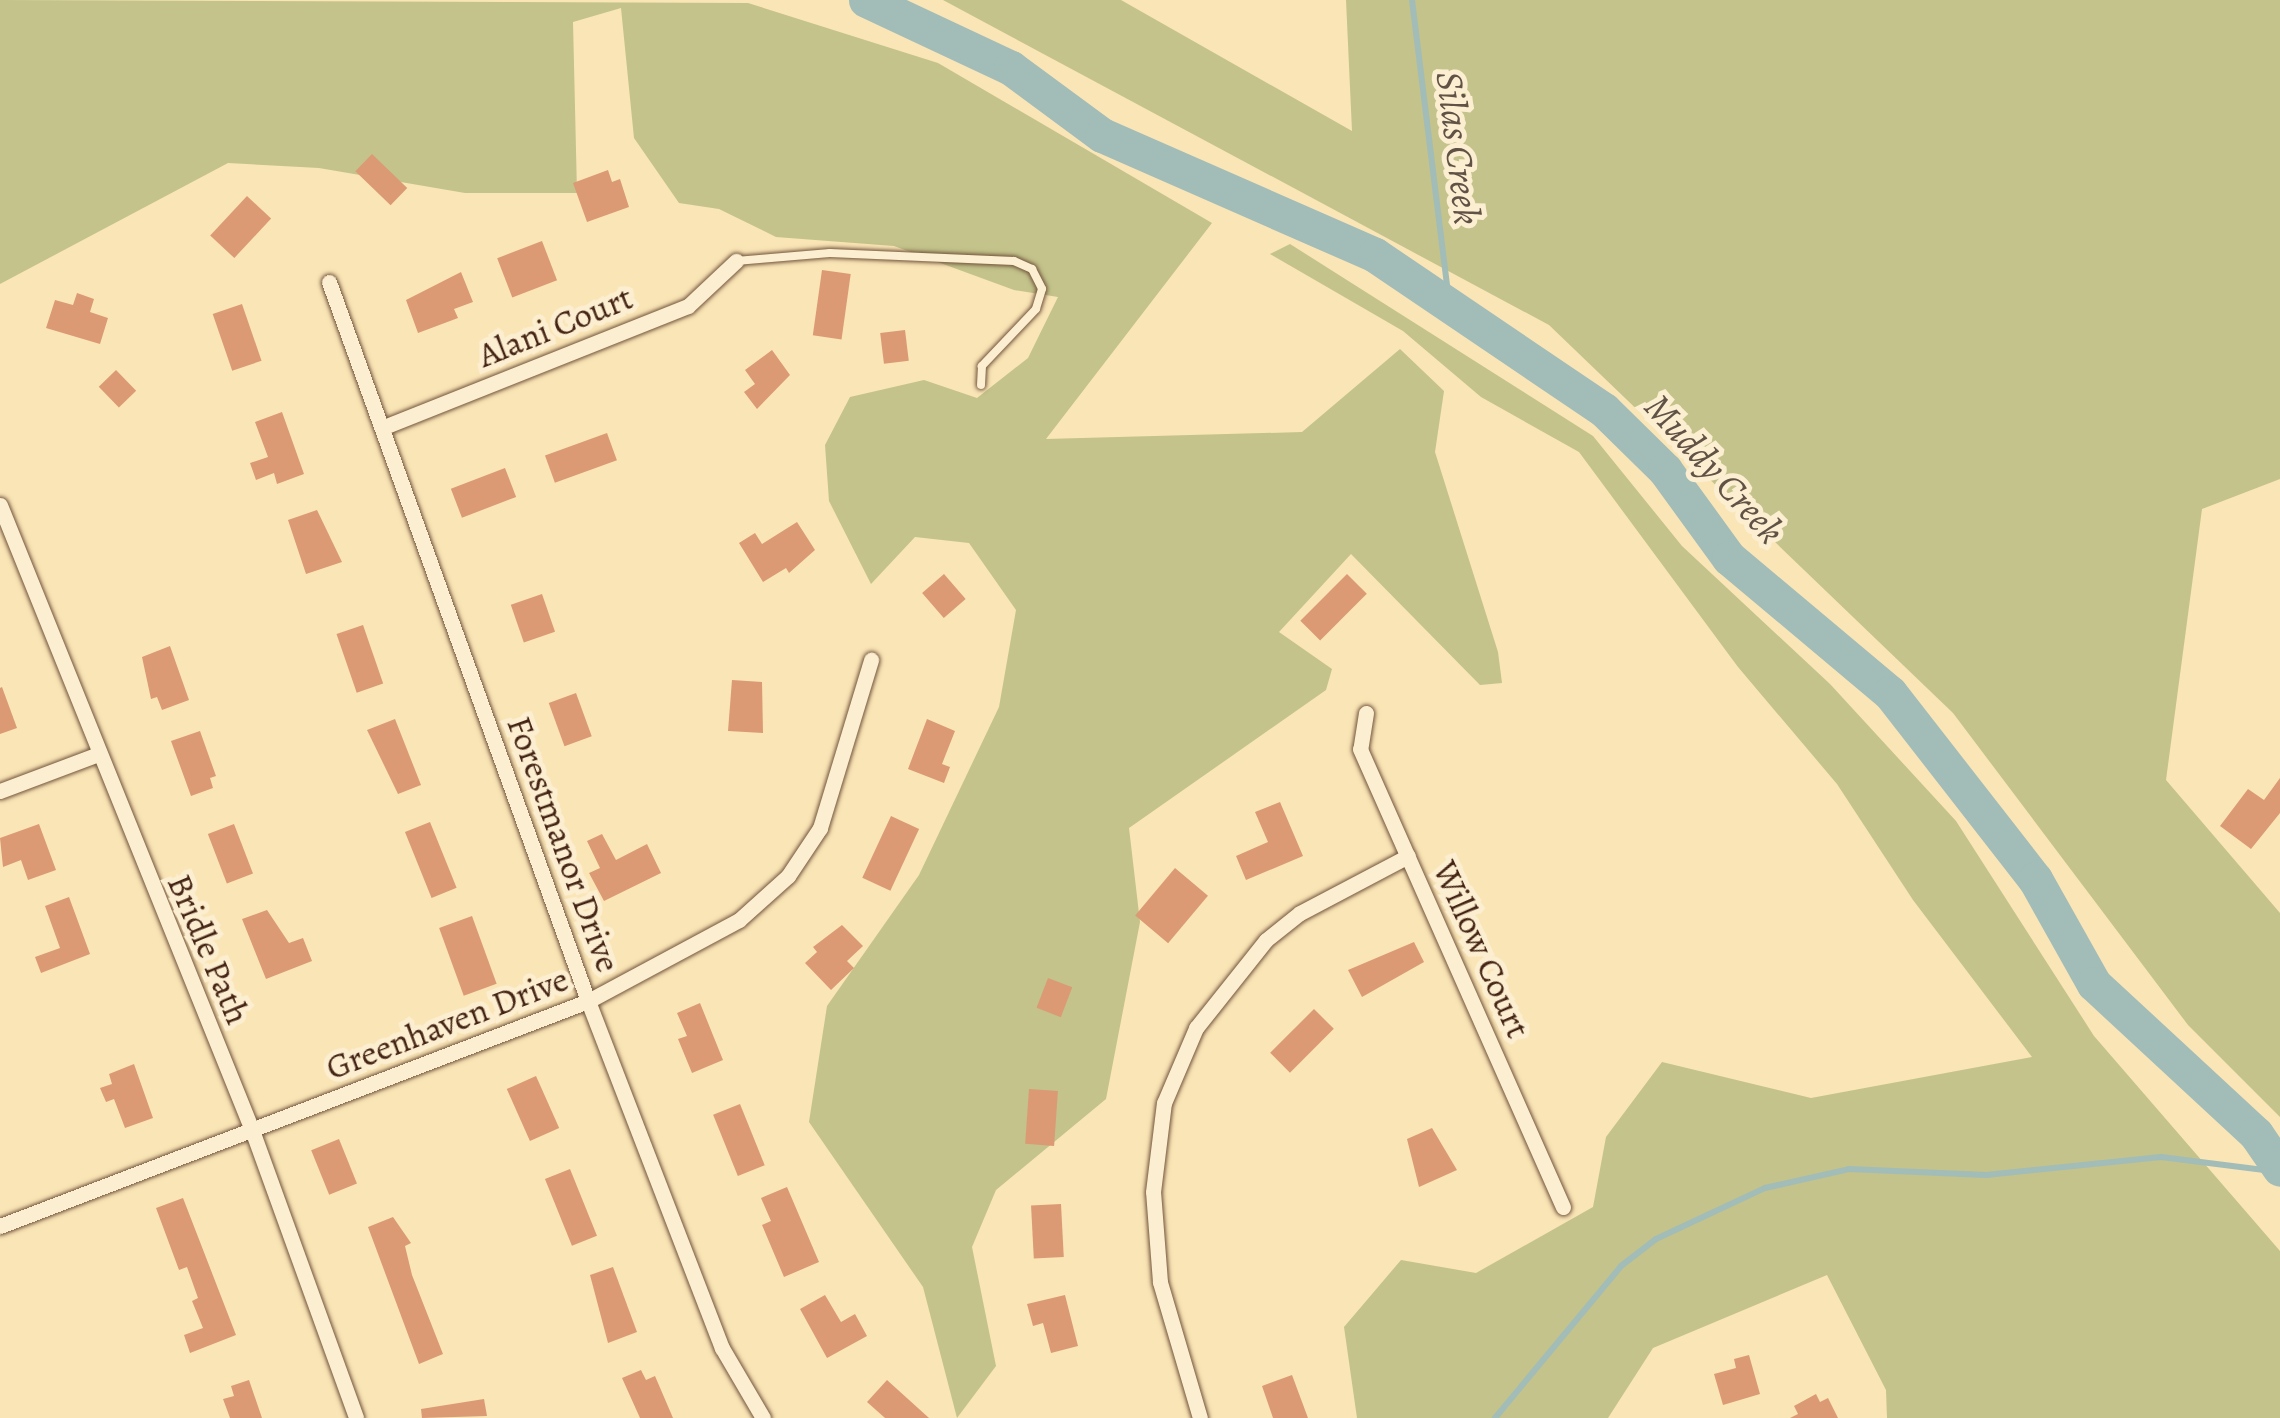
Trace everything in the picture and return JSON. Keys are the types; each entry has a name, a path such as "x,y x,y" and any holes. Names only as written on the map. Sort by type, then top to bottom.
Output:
{"street":[{"name":"Alani Court","path":"384,427 688,306 736,261"},
{"name":"Forestmanor Drive","path":"329,282 588,1001 722,1348 764,1418"},
{"name":"Bridle Path","path":"0,505 96,755 252,1130 356,1418"},
{"name":"Greenhaven Drive","path":"0,1226 588,1001 739,920 788,876 820,828 872,660"},
{"name":"Willow Court","path":"1366,713 1360,749 1563,1206"},
{"path":"0,791 96,755"},
{"path":"1200,1418 1160,1282 1153,1192 1164,1103 1196,1028 1256,951 1300,913 1408,856"}],"lane":[{"path":"736,261 830,253 1014,261 1032,269 1042,289 1036,309 982,366 981,385"}],"green space":[{"path":"0,0 748,3 938,63 1212,223 1046,439 1302,432 1400,349 1444,391 1435,452 1498,652 1502,683 1480,685 1351,554 1279,632 1332,669 1326,690 1129,828 1140,922 1106,1099 996,1190 972,1247 996,1366 957,1418 923,1287 809,1122 827,1006 919,875 999,707 1016,610 969,543 915,537 871,584 829,501 825,445 850,397 924,380 977,398 1028,358 1058,297 1014,290 894,246 776,237 719,209 679,203 634,138 621,8 573,22 577,193 465,193 319,168 228,163 0,284"},
{"path":"943,0 1121,0 1352,131 1346,0 2280,0 2280,479 2202,509 2166,780 2280,913 2280,1117 2188,1025 1953,713 1549,325"},
{"path":"1290,244 1593,436 1682,546 1830,684 1956,821 2094,1036 2280,1251 2280,1418 1887,1418 1886,1390 1827,1275 1653,1348 1608,1418 1357,1418 1344,1327 1401,1260 1476,1273 1593,1207 1606,1137 1662,1062 1811,1098 2032,1057 1913,900 1837,784 1738,667 1579,452 1481,397 1403,331 1270,254"}],"building":[{"path":"372,154 407,188 391,205 355,171"},
{"path":"608,170 612,182 620,179 629,207 587,222 573,183"},
{"path":"247,196 271,219 234,258 210,235"},
{"path":"542,241 557,280 512,297 497,258"},
{"path":"822,270 851,274 842,339 813,335"},
{"path":"461,272 473,302 454,309 458,318 418,333 406,300"},
{"path":"77,293 94,299 90,312 108,318 100,344 46,328 55,300 73,305"},
{"path":"242,304 262,361 232,371 213,314"},
{"path":"905,330 909,361 884,364 880,333"},
{"path":"772,350 790,375 757,409 744,392 755,384 745,370"},
{"path":"116,370 136,391 119,408 99,387"},
{"path":"282,412 304,474 277,484 274,473 256,480 250,463 268,457 255,422"},
{"path":"607,433 617,460 555,483 545,456"},
{"path":"505,468 516,497 462,518 451,489"},
{"path":"317,510 342,562 306,574 288,520"},
{"path":"797,522 815,550 789,573 786,568 763,582 739,543 755,533 762,544"},
{"path":"944,574 966,599 944,618 922,593"},
{"path":"1347,574 1367,594 1320,640 1300,621"},
{"path":"542,594 555,632 524,643 511,605"},
{"path":"363,625 383,684 357,693 337,634"},
{"path":"170,646 189,700 162,710 157,697 151,699 142,657"},
{"path":"732,680 762,682 763,733 728,731"},
{"path":"0,688 17,728 0,734"},
{"path":"576,693 592,736 564,746 549,703"},
{"path":"395,719 421,785 398,794 367,730"},
{"path":"927,719 955,731 942,764 950,767 944,783 908,769"},
{"path":"200,731 216,776 210,778 213,788 191,796 171,741"},
{"path":"2280,778 2280,813 2251,849 2220,826 2248,789 2264,800"},
{"path":"1280,802 1303,856 1246,880 1236,856 1268,842 1255,812"},
{"path":"891,816 919,829 890,891 862,878"},
{"path":"430,822 457,888 432,898 405,832"},
{"path":"39,824 56,870 28,880 21,860 3,867 0,838"},
{"path":"234,824 253,873 227,884 208,834"},
{"path":"602,834 616,860 647,844 661,873 604,901 589,873 600,868 587,841"},
{"path":"1175,868 1208,896 1168,943 1135,915"},
{"path":"69,897 90,954 41,973 35,957 60,948 45,906"},
{"path":"267,910 289,943 303,938 312,961 266,979 242,919"},
{"path":"472,916 497,984 464,996 439,928"},
{"path":"842,925 863,946 847,961 854,968 831,990 805,963 817,952 813,947"},
{"path":"1414,942 1424,962 1362,997 1348,970"},
{"path":"1048,978 1072,987 1061,1017 1037,1008"},
{"path":"700,1003 723,1060 692,1073 678,1039 687,1036 677,1013"},
{"path":"1314,1009 1334,1029 1290,1073 1270,1053"},
{"path":"134,1064 153,1118 125,1128 114,1099 106,1102 100,1088 112,1084 109,1074"},
{"path":"536,1076 559,1128 530,1141 507,1089"},
{"path":"1029,1089 1058,1091 1054,1146 1025,1144"},
{"path":"740,1104 765,1165 738,1176 713,1115"},
{"path":"1432,1128 1457,1170 1419,1187 1407,1139"},
{"path":"339,1139 357,1184 329,1195 311,1150"},
{"path":"570,1169 597,1236 572,1246 545,1179"},
{"path":"787,1187 819,1262 784,1277 762,1225 771,1221 761,1198"},
{"path":"183,1198 236,1335 190,1353 184,1335 203,1328 192,1301 198,1298 187,1267 179,1270 156,1208"},
{"path":"1061,1204 1064,1257 1034,1258 1031,1206"},
{"path":"393,1217 411,1243 405,1246 412,1275 443,1354 419,1364 368,1227"},
{"path":"613,1267 637,1332 608,1343 590,1275"},
{"path":"825,1295 841,1322 855,1314 867,1336 827,1358 800,1309"},
{"path":"1065,1295 1078,1346 1051,1353 1043,1323 1033,1326 1027,1304"},
{"path":"1749,1355 1760,1394 1723,1405 1714,1374 1736,1368 1734,1359"},
{"path":"641,1370 646,1380 655,1376 673,1418 640,1418 622,1378"},
{"path":"1292,1375 1308,1418 1273,1418 1262,1386"},
{"path":"249,1380 262,1418 230,1418 223,1399 234,1396 231,1386"},
{"path":"887,1380 929,1418 885,1418 867,1402"},
{"path":"1816,1394 1820,1402 1828,1398 1838,1418 1790,1418 1798,1414 1794,1406"},
{"path":"484,1399 487,1416 422,1418 421,1409"}],"waterway":[{"name":"Muddy Creek","path":"866,0 1011,68 1102,135 1375,255 1604,410 1665,470 1729,558 1890,693 2035,879 2094,984 2256,1134 2280,1169"},
{"name":"Silas Creek","path":"1412,0 1449,303"},
{"path":"1495,1418 1621,1266 1656,1239 1765,1188 1849,1169 1986,1175 2161,1157 2280,1172"}]}
